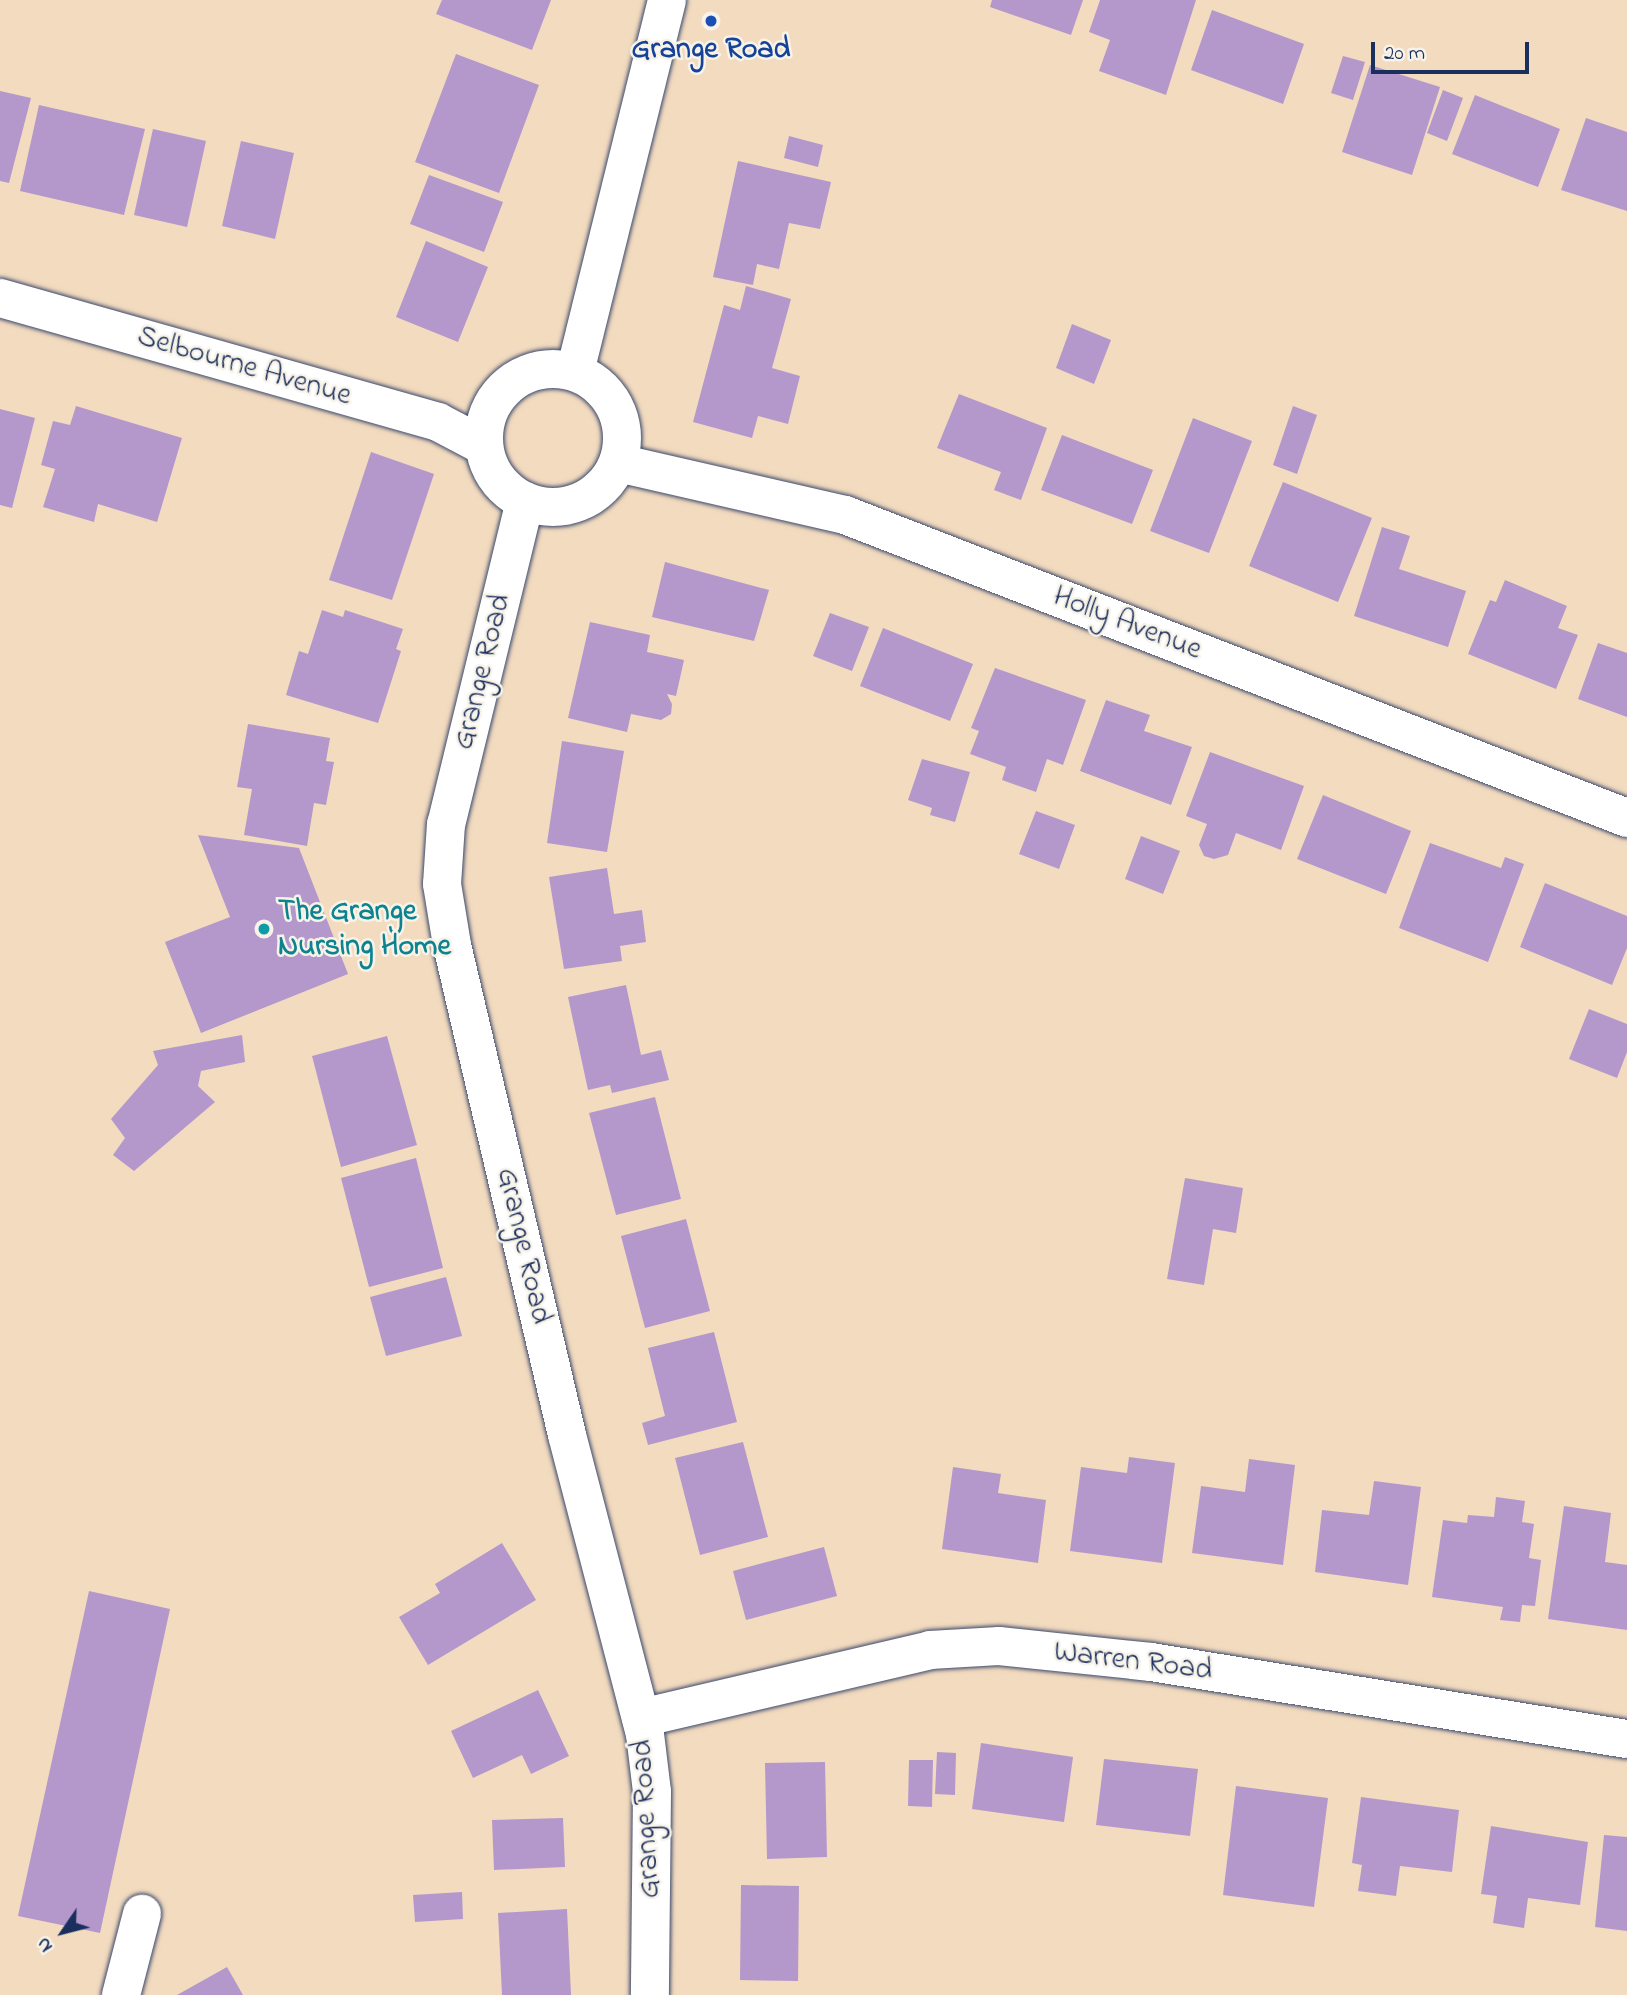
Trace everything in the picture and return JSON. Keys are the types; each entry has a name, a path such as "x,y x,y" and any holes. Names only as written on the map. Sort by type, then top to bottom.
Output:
{"street":[{"path":"575,372 667,0"},
{"name":"Selbourne Avenue","path":"0,298 438,422 484,446"},
{"path":"553,368 575,372 595,383 610,399 620,419 623,442 618,463 606,482 590,497 569,505 546,507 525,501 505,488 491,469 484,446 485,422 494,400 509,384 530,372 553,368"},
{"name":"Holly Avenue","path":"618,463 845,515 1627,818"},
{"name":"Grange Road","path":"525,501 446,824 442,884 453,945 564,1422 641,1718 652,1792 650,1995"},
{"name":"Warren Road","path":"641,1718 930,1650 999,1646 1151,1662 1627,1739"},
{"path":"121,1995 142,1914"}],"building":[{"path":"442,0 551,0 532,50 436,14"},
{"path":"992,0 1083,0 1071,35 990,7"},
{"path":"1100,0 1196,0 1166,95 1099,71 1110,40 1089,32"},
{"path":"1212,10 1304,44 1283,104 1191,70"},
{"path":"456,54 539,85 499,193 415,162"},
{"path":"1343,56 1365,62 1353,100 1331,93"},
{"path":"1370,65 1440,87 1412,175 1342,152"},
{"path":"1443,90 1463,98 1447,141 1427,133"},
{"path":"0,91 31,98 9,183 0,181"},
{"path":"1475,95 1560,129 1538,187 1452,154"},
{"path":"39,105 145,129 124,215 20,191"},
{"path":"1586,118 1627,132 1627,211 1561,190"},
{"path":"153,129 206,141 187,227 134,215"},
{"path":"789,136 823,145 818,167 784,158"},
{"path":"241,141 294,153 275,239 222,226"},
{"path":"738,161 831,182 820,229 789,223 779,269 757,264 753,285 713,277"},
{"path":"429,175 503,202 484,252 410,224"},
{"path":"426,241 488,267 458,342 396,317"},
{"path":"746,286 791,299 772,368 800,376 788,424 758,416 752,438 693,422 724,305 740,310"},
{"path":"1072,324 1111,340 1094,384 1056,368"},
{"path":"959,394 1047,428 1021,500 994,490 1001,472 937,448"},
{"path":"76,406 182,438 157,522 98,504 94,522 43,507 55,469 41,465 53,421 70,425"},
{"path":"1293,406 1317,415 1297,474 1273,465"},
{"path":"0,409 35,418 12,508 0,505"},
{"path":"1193,418 1252,441 1209,553 1150,531"},
{"path":"1062,435 1153,470 1132,524 1041,490"},
{"path":"371,452 434,474 392,600 329,580"},
{"path":"1283,482 1372,518 1338,602 1249,566"},
{"path":"1382,527 1410,536 1399,569 1466,591 1448,647 1354,616"},
{"path":"665,562 769,590 754,641 652,617"},
{"path":"1505,580 1567,606 1558,628 1578,635 1556,689 1468,654 1490,600 1496,602"},
{"path":"322,610 343,617 345,610 403,629 396,649 401,651 378,723 286,695 299,651 308,654"},
{"path":"830,613 869,627 852,671 813,656"},
{"path":"590,622 650,635 647,652 684,660 676,696 667,694 672,704 671,714 661,720 631,714 627,732 568,718"},
{"path":"883,628 973,664 950,721 860,686"},
{"path":"1598,643 1627,653 1627,717 1578,699"},
{"path":"995,668 1086,700 1063,765 1047,759 1036,792 1002,780 1006,767 970,754 979,731 971,728"},
{"path":"1106,700 1150,715 1144,731 1192,747 1171,805 1080,771"},
{"path":"248,724 330,738 326,761 334,762 326,805 314,803 307,846 244,835 252,789 237,787"},
{"path":"562,741 624,751 607,852 547,843"},
{"path":"1210,752 1304,786 1281,850 1236,833 1228,855 1214,859 1204,856 1199,845 1207,824 1186,816"},
{"path":"922,759 970,772 955,822 930,815 932,808 908,800"},
{"path":"1323,795 1411,831 1386,894 1297,859"},
{"path":"1036,811 1075,825 1059,869 1019,854"},
{"name":"The Grange Nursing Home","path":"198,835 299,848 348,974 201,1033 165,942 230,917"},
{"path":"1141,836 1180,851 1163,894 1125,879"},
{"path":"1430,843 1501,868 1505,857 1524,864 1488,962 1399,928"},
{"path":"607,868 614,914 642,910 646,942 620,946 622,961 564,969 549,877"},
{"path":"1545,883 1627,916 1627,948 1612,985 1520,947"},
{"path":"626,985 641,1055 661,1050 669,1080 612,1093 610,1085 588,1090 568,997"},
{"path":"1589,1009 1627,1024 1627,1052 1617,1078 1569,1059"},
{"path":"242,1035 245,1062 201,1071 198,1086 215,1102 134,1171 113,1155 125,1138 111,1119 158,1065 153,1051"},
{"path":"387,1036 417,1145 341,1167 312,1056"},
{"path":"655,1097 681,1199 616,1215 589,1113"},
{"path":"416,1158 443,1268 369,1287 341,1178"},
{"path":"1185,1178 1243,1188 1236,1233 1213,1229 1204,1285 1167,1279"},
{"path":"686,1219 710,1311 645,1328 621,1236"},
{"path":"446,1277 462,1336 386,1356 370,1297"},
{"path":"714,1332 737,1422 648,1445 642,1423 665,1416 648,1348"},
{"path":"743,1442 768,1537 700,1555 675,1458"},
{"path":"1129,1457 1175,1463 1162,1563 1070,1551 1081,1467 1127,1473"},
{"path":"1249,1459 1295,1465 1283,1565 1192,1553 1201,1486 1245,1492"},
{"path":"953,1467 1001,1474 998,1493 1046,1500 1038,1563 942,1549"},
{"path":"1374,1481 1421,1487 1408,1585 1315,1572 1322,1510 1369,1515"},
{"path":"1496,1497 1525,1501 1522,1522 1534,1524 1529,1558 1541,1560 1535,1606 1522,1605 1520,1622 1500,1620 1503,1607 1432,1597 1443,1520 1467,1523 1468,1515 1494,1517"},
{"path":"1564,1506 1611,1513 1605,1562 1627,1565 1627,1630 1548,1619"},
{"path":"502,1543 536,1600 428,1665 399,1617 440,1593 435,1584"},
{"path":"824,1547 837,1596 746,1620 733,1571"},
{"path":"89,1591 170,1609 100,1933 18,1916"},
{"path":"538,1690 569,1756 531,1774 522,1755 473,1778 451,1731"},
{"path":"981,1743 1073,1757 1064,1822 972,1809"},
{"path":"937,1752 956,1753 955,1795 935,1794"},
{"path":"1104,1759 1198,1769 1190,1836 1096,1825"},
{"path":"909,1760 933,1760 932,1807 908,1806"},
{"path":"825,1762 827,1857 767,1859 765,1763"},
{"path":"1236,1786 1328,1798 1314,1907 1223,1895"},
{"path":"1361,1797 1459,1810 1452,1872 1400,1866 1396,1896 1358,1891 1362,1865 1352,1863"},
{"path":"563,1818 565,1867 494,1870 492,1820"},
{"path":"1491,1826 1588,1842 1580,1905 1528,1898 1524,1928 1493,1923 1497,1896 1481,1894"},
{"path":"1604,1835 1627,1837 1627,1931 1595,1927"},
{"path":"741,1885 799,1886 798,1981 740,1980"},
{"path":"462,1892 463,1919 415,1922 413,1895"},
{"path":"567,1909 571,1995 502,1995 498,1913"},
{"path":"227,1967 243,1995 177,1995"}],"place":[{"name":"Grange Road","path":"711,21"},
{"name":"The Grange Nursing Home","path":"264,929"}]}
